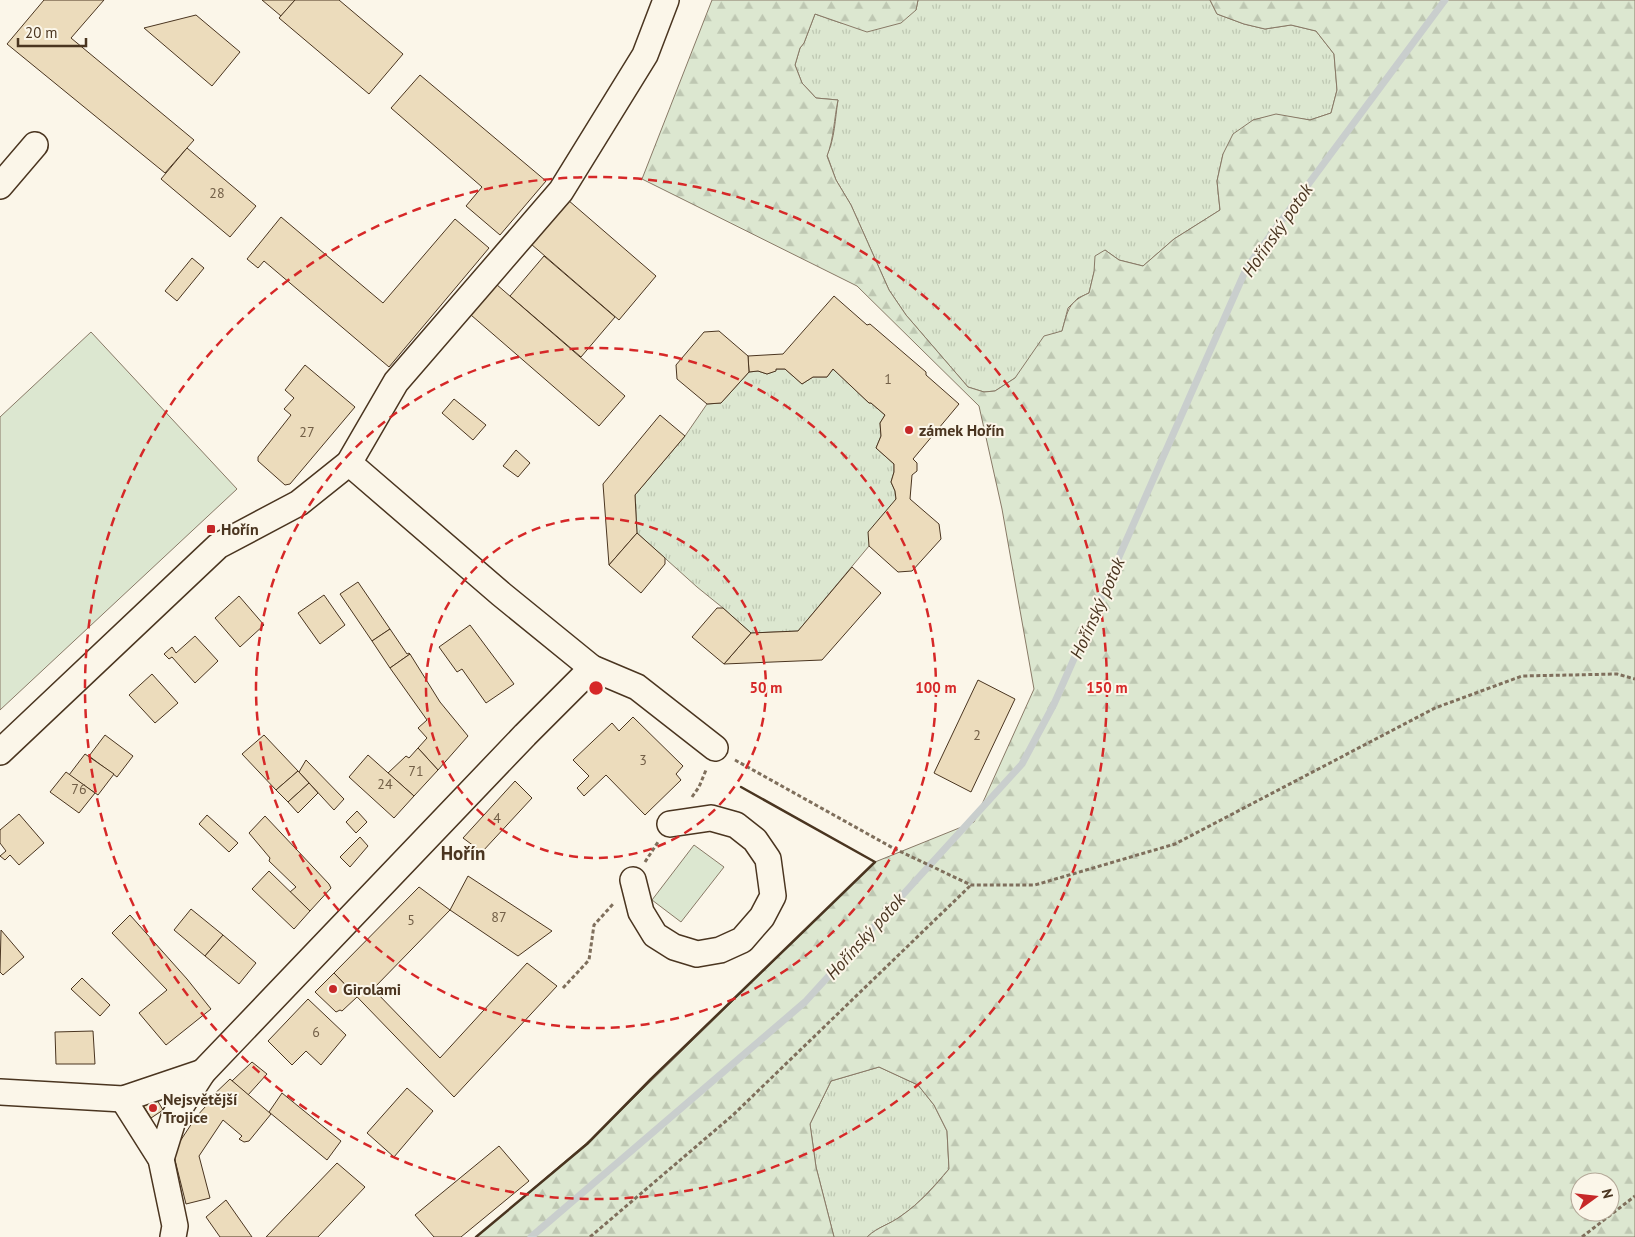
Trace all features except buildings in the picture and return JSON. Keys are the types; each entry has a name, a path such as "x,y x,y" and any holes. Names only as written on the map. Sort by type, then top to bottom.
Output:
{"street":[{"path":"0,752 218,546 299,503 349,463 396,382 561,191 645,55 666,0"},
{"path":"0,186 35,145"},
{"path":"349,463 500,594 592,668 636,687 715,748"},
{"path":"161,1159 174,1117 203,1072 525,735 592,668"},
{"path":"633,880 641,912 655,935 674,947 697,954 720,950 742,940 762,917 773,896 768,859 755,840 736,825 711,818 670,824"},
{"path":"0,1092 122,1099 203,1072"},
{"path":"122,1099 161,1159 175,1226 173,1237"}],"path":[{"path":"715,748 893,848 970,885 1034,886 1175,844 1435,708 1522,676 1617,674 1635,678"},
{"path":"590,1237 733,1115 970,885"},
{"path":"1582,1237 1635,1196"}],"green space":[{"path":"712,0 918,0 916,10 901,23 867,32 815,14 804,43 800,48 795,65 802,83 816,98 838,100 833,135 827,156 836,180 851,205 889,290 906,315 968,387 984,392 995,391 1015,378 1044,336 1062,331 1073,303 1089,293 1094,272 1095,256 1105,250 1119,260 1143,266 1174,239 1220,210 1217,181 1223,154 1233,134 1253,120 1276,114 1310,120 1331,113 1337,90 1334,54 1316,31 1291,25 1265,29 1244,24 1217,14 1210,0 1635,0 1635,1237 867,1237 915,1206 949,1169 947,1131 934,1105 918,1085 879,1067 831,1081 810,1124 816,1167 834,1237 476,1237 597,1134 875,862 974,822 1034,689 1002,509 979,406 857,286 642,179"},
{"path":"918,0 1210,0 1217,14 1244,24 1265,29 1291,25 1316,31 1334,54 1337,90 1331,113 1310,120 1276,115 1253,120 1223,154 1217,181 1220,210 1174,239 1143,266 1119,260 1105,250 1094,272 1089,293 1078,298 1068,308 1062,331 1015,378 995,391 984,392 968,387 906,315 889,290 851,205 836,180 827,155 833,135 838,100 816,98 802,83 795,65 800,48 804,43 815,14 841,23 916,10"},
{"path":"91,332 237,489 0,710 0,417"},
{"path":"776,369 785,369 802,384 813,377 827,377 833,369 869,403 885,415 880,423 881,436 876,448 894,464 891,482 896,499 869,546 798,631 751,633 637,533 635,495 685,436 707,404 721,403 749,372 758,371 767,374"},
{"path":"694,845 724,867 681,922 652,900"},
{"path":"879,1067 918,1085 934,1105 947,1131 949,1169 914,1206 867,1237 834,1237 816,1167 810,1124 831,1081"}],"waterway":[{"name":"Hořínský potok","path":"531,1237 805,1002 1022,764 1054,704 1247,267 1445,0"}],"wall":[{"path":"476,1237 587,1144 651,1079 875,862 741,787"}],"place":[{"name":"zámek Hořín","path":"909,430"},
{"name":"Hořín","path":"211,529"},
{"name":"Girolami","path":"333,989"},
{"name":"Nejsvětější Trojice","path":"153,1108"}],"district":[{"name":"Hořín","path":"463,853"}]}
